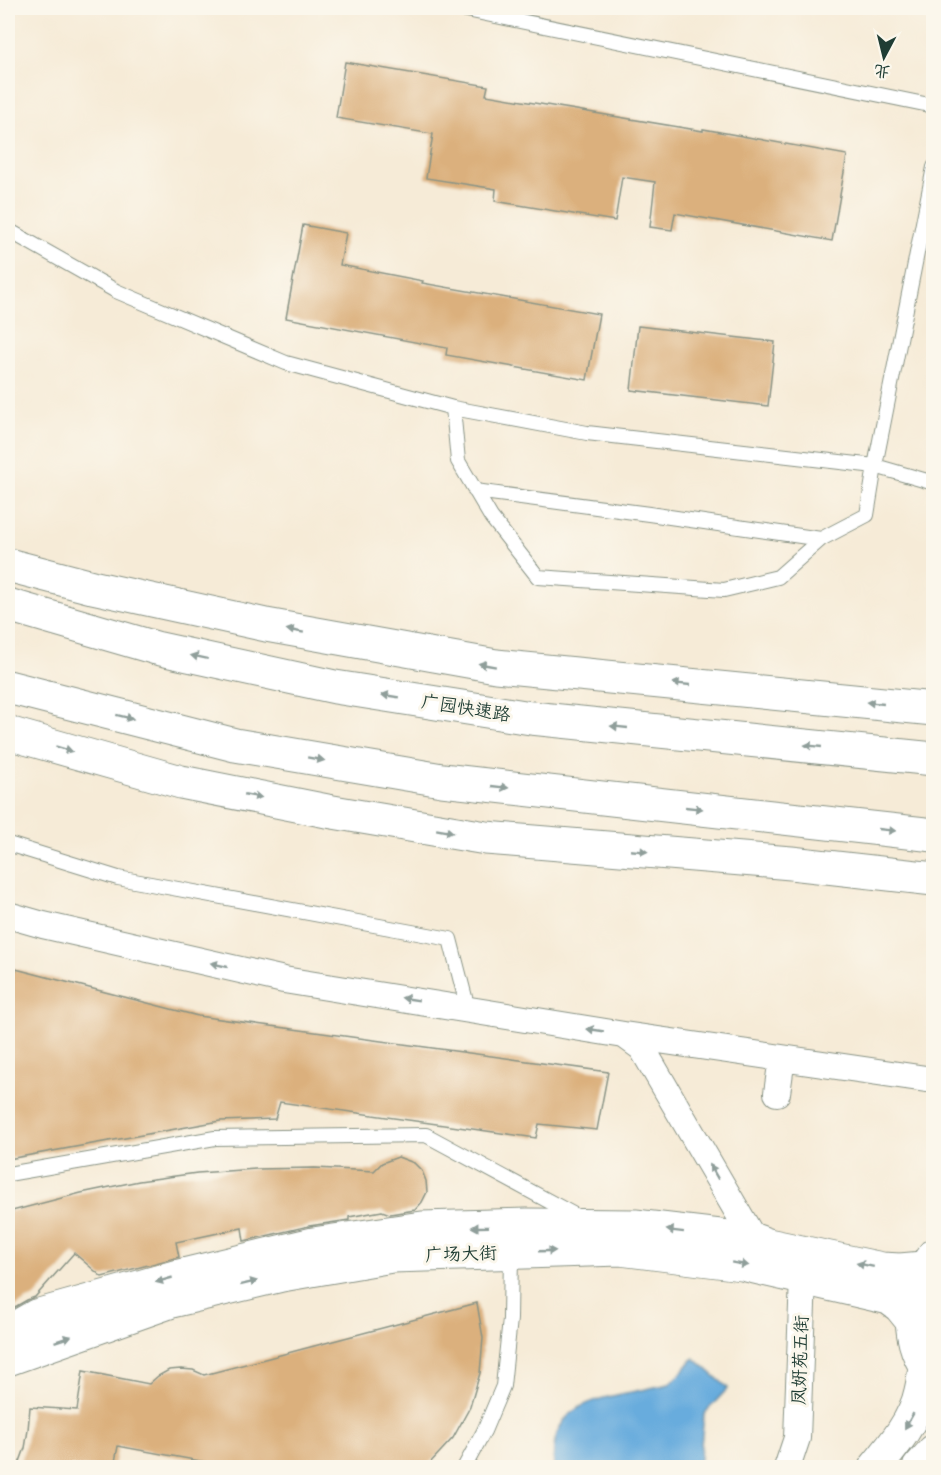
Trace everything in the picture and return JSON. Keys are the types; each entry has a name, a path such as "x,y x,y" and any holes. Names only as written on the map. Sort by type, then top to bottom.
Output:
{"main road":[{"path":"8,565 92,587 266,626 496,666 933,709"},
{"name":"广园快速路","path":"8,605 156,648 324,685 531,718 933,759"},
{"path":"8,687 235,745 442,780 933,835"},
{"path":"8,733 181,782 327,811 486,838 791,863 933,879"},
{"name":"广场大街","path":"8,1332 36,1316 175,1277 313,1244 422,1228 527,1226 634,1226 754,1240 804,1265 889,1298 900,1306 913,1322"},
{"name":"广场大街","path":"8,1359 172,1300 282,1275 392,1256 620,1249 742,1264 804,1265"},
{"path":"804,1265 900,1270 928,1261"},
{"path":"875,1467 894,1445 913,1414 929,1372 913,1334 912,1300 928,1261"},
{"path":"919,1467 933,1451"}],"street":[{"path":"8,915 284,980 624,1035 926,1078"},
{"path":"624,1035 642,1048 754,1240"},
{"path":"777,1093 782,1058"},
{"name":"凤妍苑五街","path":"787,1467 797,1438 804,1265"}],"lane":[{"path":"457,8 933,106"},
{"path":"453,408 458,461 491,518 538,578 724,590 778,578 820,539 867,515 933,167"},
{"path":"8,230 117,291 286,363 453,408 587,433 875,466 933,483"},
{"path":"475,491 820,539"},
{"path":"8,844 118,878 450,939 468,1009"},
{"path":"8,1174 215,1138 426,1135 596,1226"},
{"path":"464,1467 484,1431 503,1386 510,1320 511,1252"}],"water":[{"path":"694,1358 728,1388 704,1414 699,1467 554,1467 554,1446 559,1429 567,1417 593,1401 669,1384"}],"building":[{"path":"345,62 488,86 486,95 703,131 703,129 847,155 832,241 675,213 672,230 650,227 655,182 622,177 615,221 495,201 496,189 426,178 433,134 336,118"},
{"path":"303,225 346,233 340,265 423,281 422,283 599,314 587,380 446,355 447,348 286,318"},
{"path":"638,326 775,342 768,406 631,390"},
{"path":"8,967 198,1016 608,1072 597,1130 539,1124 536,1138 280,1102 275,1119 220,1121 8,1159"},
{"path":"398,1157 414,1163 422,1171 426,1181 427,1192 415,1210 390,1214 382,1211 244,1241 242,1228 176,1242 179,1257 102,1277 74,1253 35,1297 8,1311 8,1212 139,1181 197,1173 256,1169 315,1168 374,1171 382,1163"},
{"path":"477,1303 483,1338 480,1373 470,1407 453,1438 429,1464 423,1467 233,1467 118,1446 114,1467 18,1467 25,1448 30,1407 77,1410 83,1371 149,1384 169,1370 193,1370 204,1375"}]}
